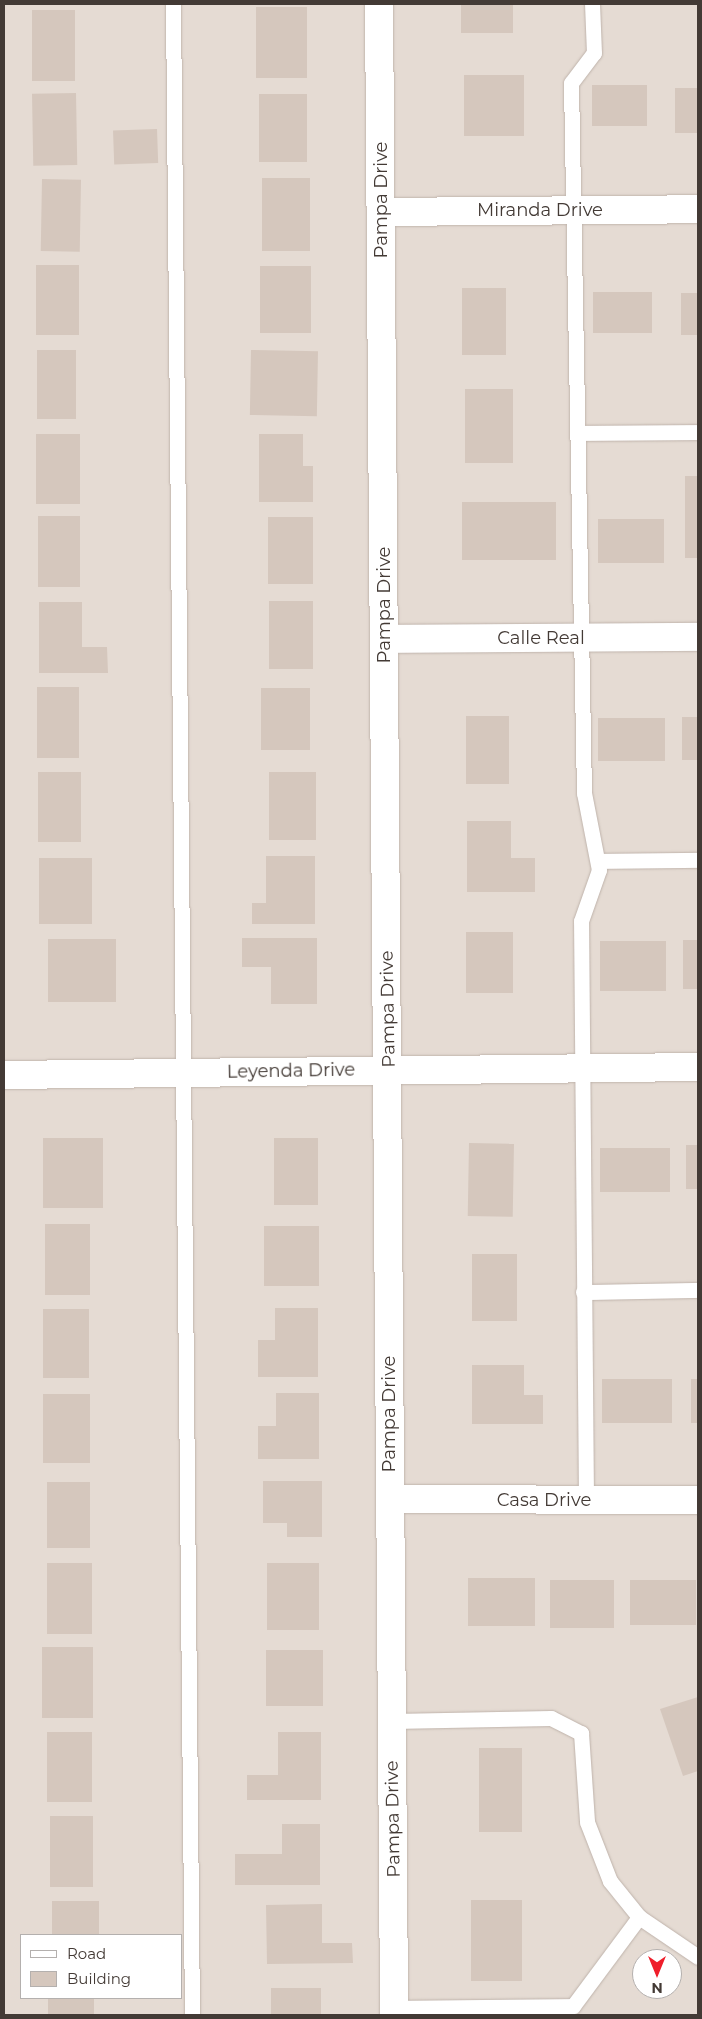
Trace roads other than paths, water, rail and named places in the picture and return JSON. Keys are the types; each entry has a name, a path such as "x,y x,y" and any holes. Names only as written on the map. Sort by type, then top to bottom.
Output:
{"street":[{"name":"Pampa Drive","path":"379,4 394,2012"},
{"name":"Miranda Drive","path":"381,212 698,209"},
{"name":"Calle Real","path":"384,639 698,637"},
{"name":"Leyenda Drive","path":"4,1075 698,1067"},
{"name":"Casa Drive","path":"390,1499 698,1500"}],"lane":[{"path":"173,4 192,2015"},
{"path":"586,1500 580,1068 581,921 599,870 584,793 571,83 594,53 592,4"},
{"path":"577,433 698,432"},
{"path":"598,861 698,860"},
{"path":"583,1292 698,1290"},
{"path":"392,1721 551,1718 581,1733 587,1822 610,1881 639,1917 698,1956"},
{"path":"394,2012 572,2006 639,1917"}]}
